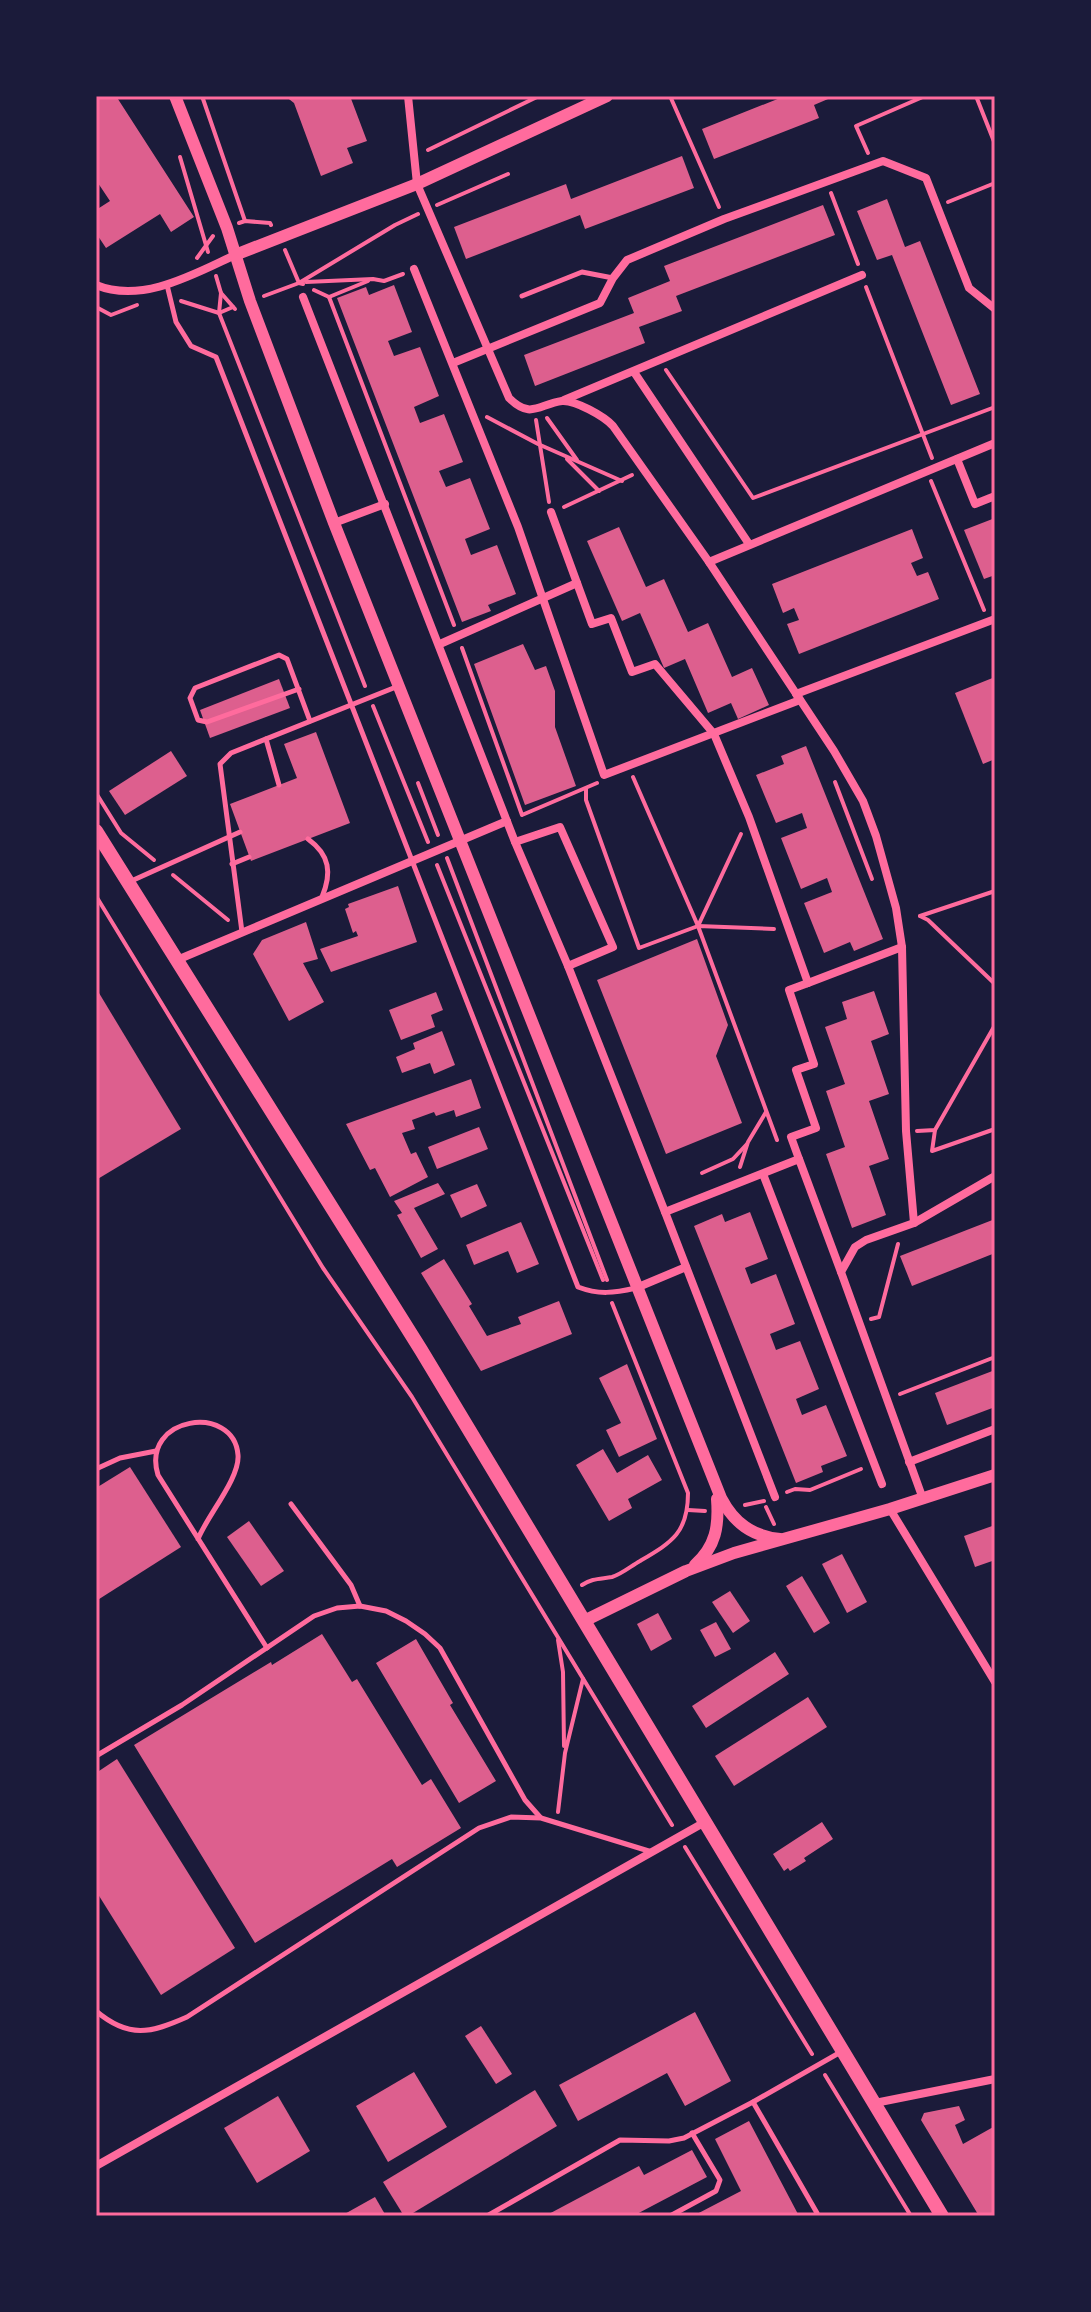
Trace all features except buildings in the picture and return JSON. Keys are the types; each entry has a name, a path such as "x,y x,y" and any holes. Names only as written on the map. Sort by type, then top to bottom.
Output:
{"main road":[{"path":"96,831 421,1350 844,2050 940,2215"}],"street":[{"path":"175,96 334,523 717,1486 727,1509 750,1531 780,1539"},
{"path":"408,96 417,184 509,398 536,414 862,275"},
{"path":"96,285 105,289 131,291 167,285 417,184 607,96"},
{"path":"453,363 600,303 627,260 724,219 883,161 926,178 969,288 995,309"},
{"path":"414,269 518,527 604,775 714,734 992,620"},
{"path":"303,297 775,1497"},
{"path":"634,372 749,544"},
{"path":"564,401 599,414 613,426 709,562 863,801 889,879 902,947 906,1131 914,1223"},
{"path":"709,562 995,443"},
{"path":"957,459 975,504 995,496"},
{"path":"334,523 385,504"},
{"path":"551,512 592,624 611,618 632,672 655,664 714,734 749,817 808,983"},
{"path":"440,644 577,583"},
{"path":"177,960 507,821"},
{"path":"514,839 560,827 613,947 568,966"},
{"path":"902,947 789,990 814,1064 796,1070 816,1128 791,1137 923,1499"},
{"path":"665,1212 799,1159"},
{"path":"763,1174 882,1484"},
{"path":"841,1272 855,1247 866,1240 914,1223 995,1176"},
{"path":"636,1288 686,1267"},
{"path":"909,1462 995,1429"},
{"path":"686,1571 780,1539 890,1509 995,1475"},
{"path":"584,1621 697,1564 713,1543 717,1530 717,1486"},
{"path":"890,1509 995,1682"},
{"path":"96,2166 705,1822"},
{"path":"875,2103 995,2079"}],"lane":[{"path":"522,296 582,272 613,278"},
{"path":"167,285 176,322 191,346 216,357 578,1287 593,1293 608,1294 636,1288"},
{"path":"299,689 207,722 198,720 190,698 195,688 279,655 287,659 299,689 310,721"},
{"path":"242,932 220,764 231,753 399,686"},
{"path":"266,739 279,785"},
{"path":"128,882 240,832"},
{"path":"308,839 322,849 328,868 327,884 321,899"},
{"path":"232,864 249,857"},
{"path":"198,1539 235,1471 238,1456 232,1439 222,1429 207,1422 190,1422 173,1430 156,1451 155,1465 158,1475 198,1539 267,1648"},
{"path":"96,1469 120,1458 156,1451"},
{"path":"291,1504 351,1585 360,1606"},
{"path":"96,1756 182,1705 314,1616 337,1608 360,1606 386,1611 406,1621 440,1648 525,1800 541,1818"},
{"path":"96,2011 107,2021 125,2029 156,2030 187,2017 479,1828 511,1817 541,1818 652,1852"},
{"path":"487,2216 620,2140 669,2141 692,2133 844,2050"},
{"path":"753,2102 817,2213 814,2216"},
{"path":"670,2216 716,2191 720,2180 692,2133"}],"path":[{"path":"202,96 245,221"},
{"path":"420,153 539,96"},
{"path":"670,96 724,219"},
{"path":"872,163 856,126 925,96"},
{"path":"976,96 995,144"},
{"path":"180,156 206,246 195,260"},
{"path":"299,283 395,225 508,174"},
{"path":"826,180 923,433 931,470 992,620"},
{"path":"938,206 995,183"},
{"path":"299,283 384,281 414,269"},
{"path":"329,297 373,279"},
{"path":"299,283 329,297 458,636 522,815 514,839"},
{"path":"235,307 221,293 219,313 369,698 688,1493 686,1521 671,1543 615,1576 590,1580 568,1594"},
{"path":"171,298 219,313"},
{"path":"660,361 753,498 995,407"},
{"path":"470,408 538,444 622,481"},
{"path":"560,413 546,416 536,414 538,444 551,512 633,475 625,463"},
{"path":"546,416 578,462"},
{"path":"563,455 599,491"},
{"path":"628,766 698,926 786,1165"},
{"path":"522,815 597,784 604,775"},
{"path":"834,781 874,885"},
{"path":"586,789 586,800 639,948 698,926 789,929"},
{"path":"96,793 121,833 242,932"},
{"path":"698,926 749,817"},
{"path":"438,835 607,1274 608,1294"},
{"path":"437,867 458,873 473,869"},
{"path":"995,891 920,916 928,920 995,984"},
{"path":"96,896 323,1268 412,1397 911,2216"},
{"path":"995,1025 935,1130 932,1151 995,1129"},
{"path":"702,1173 733,1159 748,1142 766,1112"},
{"path":"906,1131 935,1130"},
{"path":"735,1185 748,1142"},
{"path":"858,1323 879,1317 903,1226"},
{"path":"886,1399 995,1357"},
{"path":"727,1509 795,1489 810,1490 875,1464"},
{"path":"556,1631 563,1672 565,1753"},
{"path":"556,1822 565,1753 583,1677"}]}
